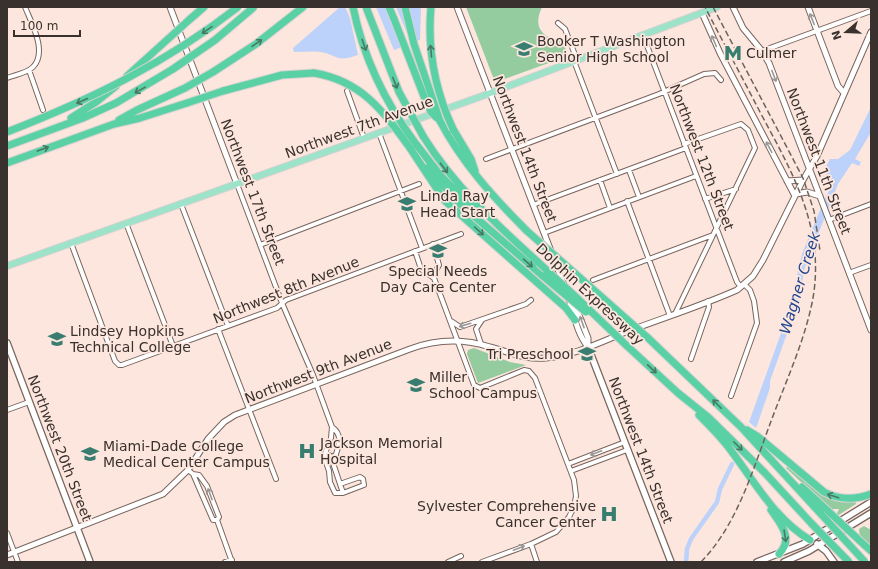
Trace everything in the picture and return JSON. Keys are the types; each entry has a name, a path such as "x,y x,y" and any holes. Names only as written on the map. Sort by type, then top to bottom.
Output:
{"highway":[{"path":"53,128 96,102 204,7"},
{"path":"7,132 77,104 122,82 186,45 238,7"},
{"path":"7,146 83,118 116,103 173,69 216,40 254,7"},
{"path":"114,124 137,110 185,88 213,72 256,44 303,7"},
{"path":"353,7 362,41 379,82 413,146 445,201 562,305 575,320"},
{"name":"Dolphin Expressway","path":"366,7 399,92 423,136 448,173 499,227 576,297 602,324 678,393 708,417 737,445 849,562"},
{"path":"389,7 425,99 431,112 440,121"},
{"name":"Dolphin Expressway","path":"405,7 414,44 440,121 477,176 495,199 527,232 647,337 741,427 865,562"},
{"path":"431,7 430,40 434,74 443,106 453,129 471,159 477,176"},
{"path":"7,163 114,124 140,118 223,91 282,75 314,73 338,79 361,91 383,111 452,188 490,223 499,227"},
{"path":"413,146 436,179 459,203 543,276 602,324"},
{"path":"678,393 716,432 762,494 785,520 810,540"},
{"path":"741,427 757,436 824,492 837,498 848,499 871,494"},
{"path":"773,461 871,551"},
{"path":"762,494 786,533 785,546 779,554"}],"main road":[{"name":"Northwest 7th Avenue","path":"7,266 491,93 717,7"},
{"name":"Northwest 20th Street","path":"7,343 90,562"},
{"name":"Northwest 14th Street","path":"588,347 671,562"},
{"path":"757,562 810,540 871,502"},
{"path":"784,562 819,545 871,513"},
{"path":"810,540 826,551 834,562"}],"street":[{"path":"7,78 29,70 34,66 39,54 39,44 25,7"},
{"name":"Northwest 17th Street","path":"170,7 282,303 332,428 335,430 339,441 339,448 333,465 343,493"},
{"name":"Northwest 14th Street","path":"457,7 544,233 575,320 583,340 588,347"},
{"name":"Northwest 11th Street","path":"733,7 743,28 762,51 771,67 849,273 869,319 871,330"},
{"path":"808,7 838,86 844,93"},
{"path":"762,51 871,11"},
{"path":"702,13 720,53 795,195"},
{"path":"558,23 565,29 617,174"},
{"path":"743,286 759,268 795,195 817,156 871,32"},
{"name":"Northwest 12th Street","path":"643,35 737,282 750,290 755,305 757,322 731,396"},
{"path":"29,70 42,110"},
{"path":"486,159 707,73 715,74 721,80"},
{"path":"347,91 364,138"},
{"path":"533,205 629,170 730,126 744,125 753,139 755,148 736,189 672,315"},
{"path":"379,133 422,248"},
{"path":"629,170 639,197"},
{"path":"544,233 696,176"},
{"path":"600,180 610,208"},
{"path":"787,181 803,180"},
{"path":"260,245 419,184"},
{"path":"705,199 736,189"},
{"path":"795,195 807,192 820,196"},
{"path":"627,202 648,258 672,315"},
{"path":"181,204 228,326"},
{"path":"828,218 871,204"},
{"path":"126,223 173,346"},
{"name":"Northwest 8th Avenue","path":"71,243 115,361 118,365 277,308 288,299 461,234"},
{"path":"593,280 648,258 713,235"},
{"path":"433,244 439,265 434,274 434,278 475,386 480,388 524,370 529,371 535,378 575,485 576,496 569,518 556,532 531,544 482,562"},
{"path":"415,251 421,269 434,278"},
{"path":"849,273 871,265"},
{"name":"Northwest 9th Avenue","path":"7,554 157,497 169,490 188,470 208,439 224,422 235,415 419,345 456,339 481,344 520,357 535,359 553,358 588,347 708,302 743,286"},
{"path":"450,321 460,327 526,304 531,300"},
{"name":"Northwest 14th Street","path":"569,300 576,306 588,338 588,347"},
{"path":"691,359 709,307 708,302"},
{"path":"481,344 476,329 482,319"},
{"path":"218,329 276,479"},
{"path":"7,410 29,402"},
{"path":"332,428 331,438 324,456 332,487 337,493 343,493 364,485 363,478 360,477 340,484"},
{"path":"568,464 625,442"},
{"path":"571,471 627,450"},
{"path":"326,452 331,457 336,454"},
{"path":"188,470 193,474 199,475 207,486 218,517 217,520 232,561 225,562"},
{"path":"193,474 194,480 201,490 213,520 217,520"},
{"path":"7,533 18,562"},
{"path":"531,544 537,562"},
{"path":"448,562 461,556"}],"green space":[{"name":"Booker T Washington Senior High School","path":"466,7 542,7 538,21 541,31 550,38 563,42 568,56 499,81 493,77"},
{"path":"474,348 510,362 526,365 478,383 467,354 468,350"},
{"path":"788,466 814,488 855,500 856,504 837,516 836,515 839,509 830,509 786,468"},
{"path":"864,526 871,530 871,548 860,538 859,529"}],"water":[{"path":"340,7 345,7 350,18 358,55 338,58 320,52 294,52 293,48"},
{"path":"376,7 421,7 420,40 394,50"},
{"name":"Wagner Creek","path":"871,107 871,132 855,159 861,162 859,166 852,163 838,184 805,267 798,303 770,381 770,388 756,428 749,422 794,297 798,270 803,251 826,196 832,186 824,170 830,159 838,159 850,150"}],"pier":[{"path":"385,7 396,7 408,36 402,7 408,7 418,43 402,49"}],"waterway":[{"name":"Wagner Creek","path":"686,562 687,549 691,539 717,502 720,489 732,464"}],"railway":[{"path":"701,562 724,532 734,515 750,479 805,330 813,298 815,272 814,247 810,224 794,178 705,7"},
{"path":"713,7 803,178 814,211 820,251"}],"place":[{"name":"Booker T Washington Senior High School","path":"524,49"},
{"name":"Culmer","path":"733,53"},
{"name":"Linda Ray Head Start","path":"407,204"},
{"name":"Special Needs Day Care Center","path":"438,251"},
{"name":"Lindsey Hopkins Technical College","path":"57,339"},
{"name":"Tri Preschool","path":"587,354"},
{"name":"Miller School Campus","path":"416,385"},
{"name":"Jackson Memorial Hospital","path":"307,451"},
{"name":"Miami-Dade College Medical Center Campus","path":"90,454"},
{"name":"Sylvester Comprehensive Cancer Center","path":"609,514"}]}
